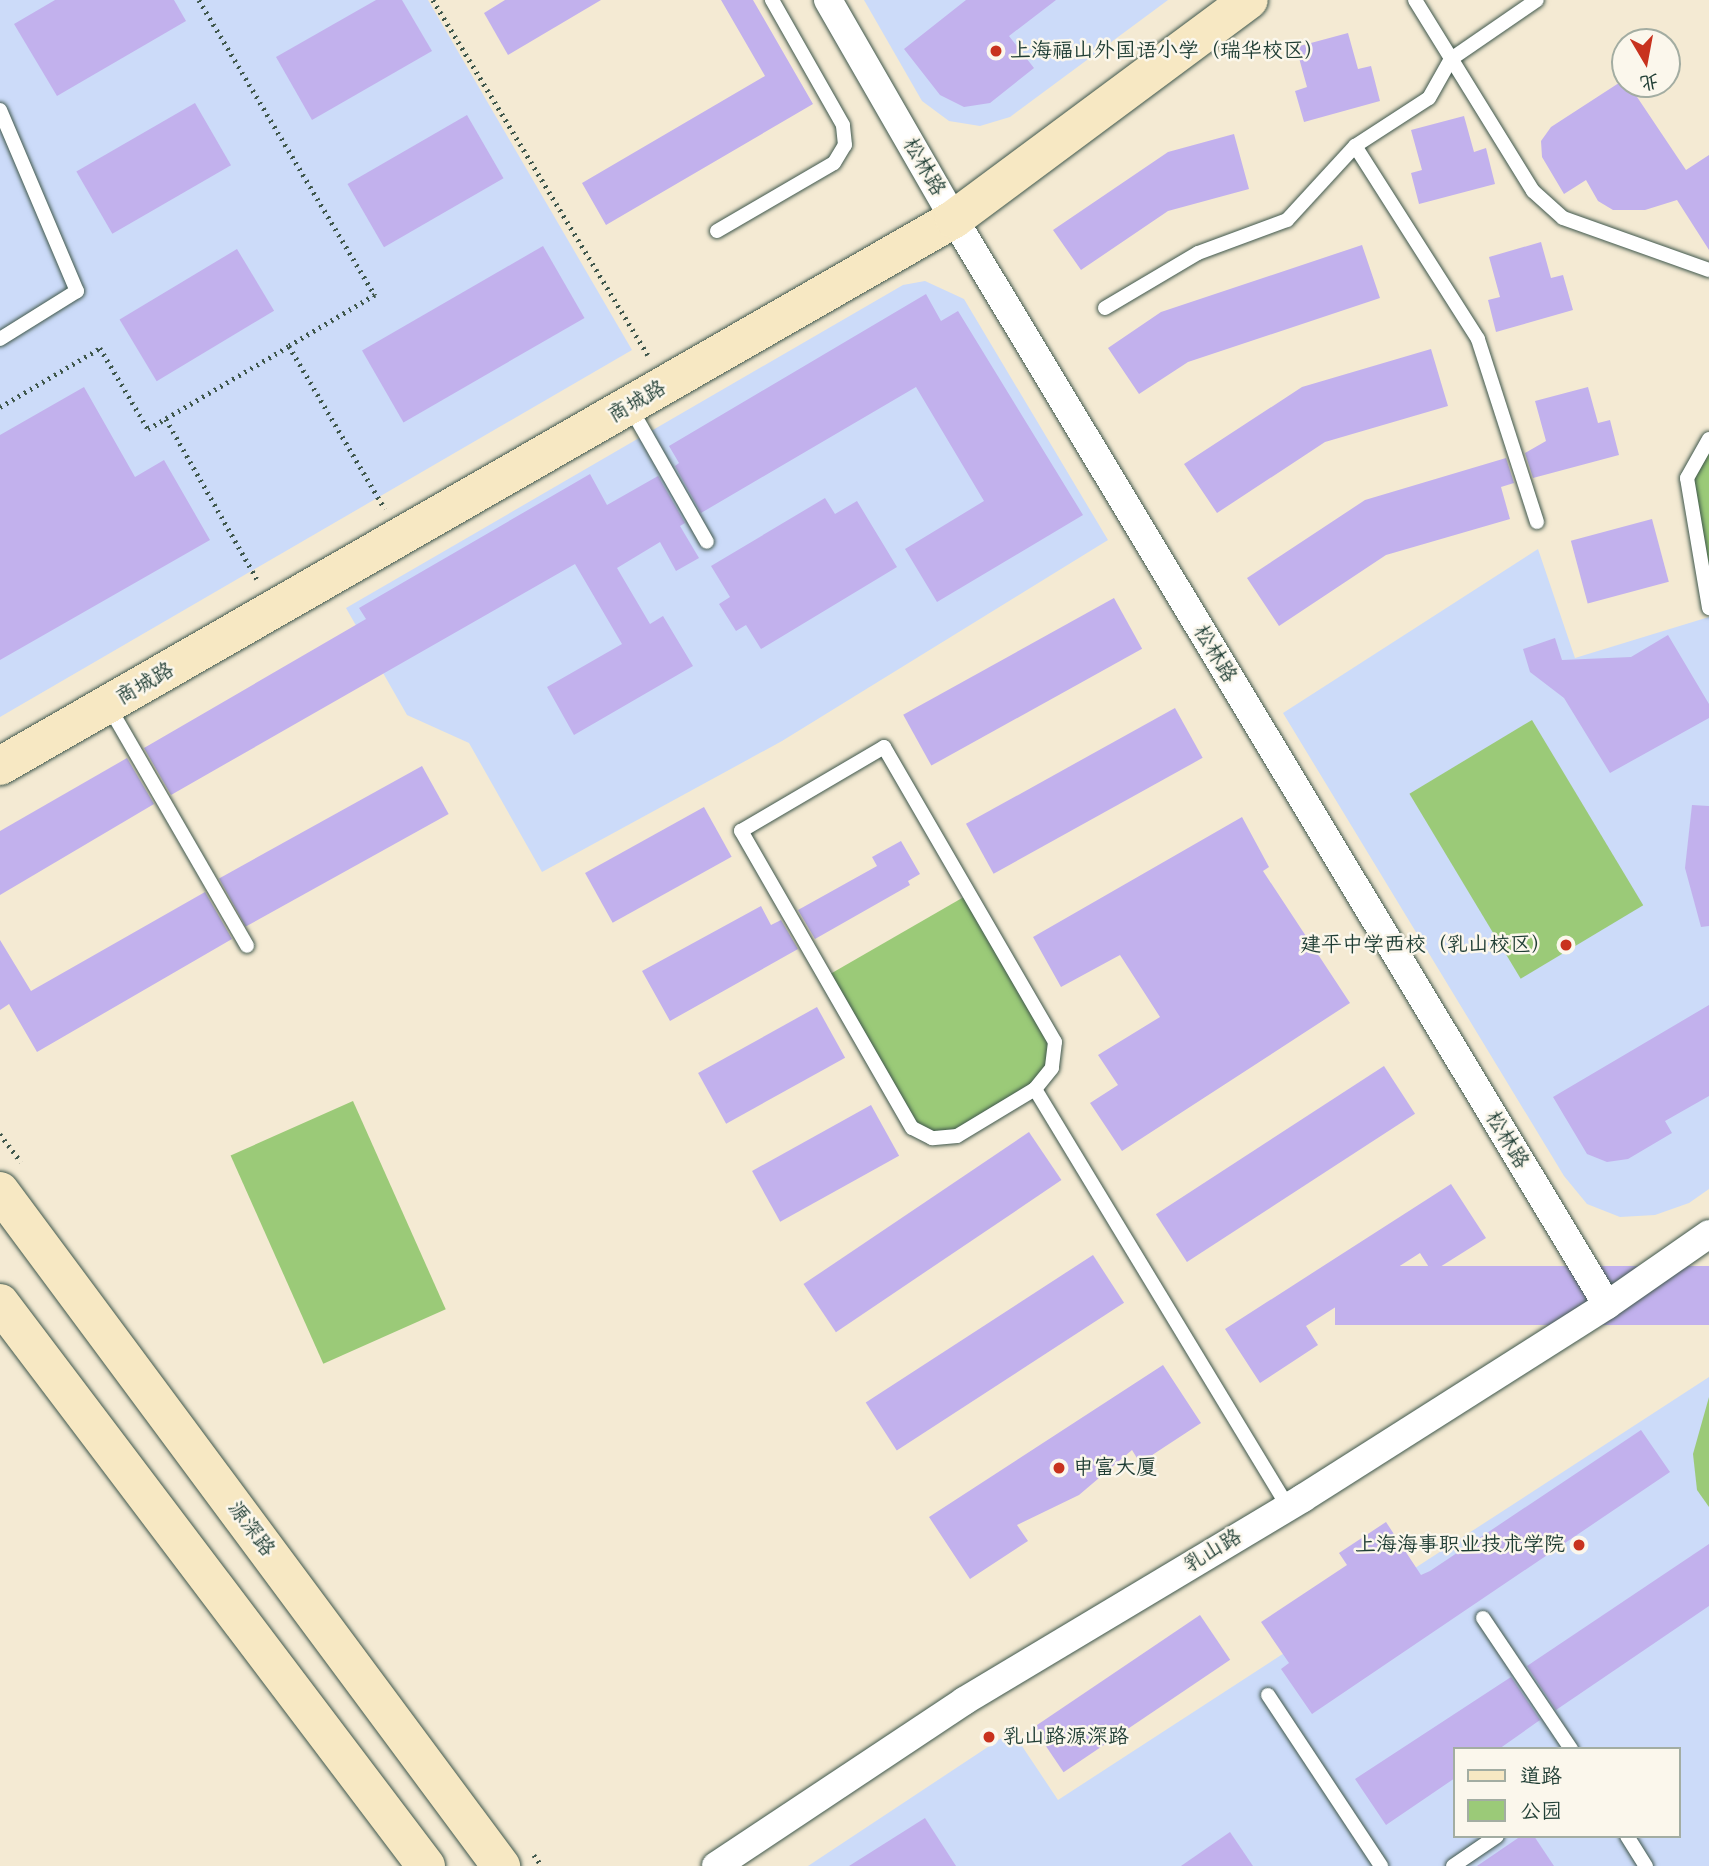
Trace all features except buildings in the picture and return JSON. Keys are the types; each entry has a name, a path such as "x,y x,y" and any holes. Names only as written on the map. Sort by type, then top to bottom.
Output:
{"main road":[{"name":"商城路","path":"0,766 954,219 1249,0"},
{"name":"源深路","path":"0,1191 501,1866"},
{"path":"0,1303 426,1866"}],"street":[{"name":"松林路","path":"828,0 954,219 1607,1306"},
{"name":"乳山路","path":"716,1866 964,1701 1288,1507 1607,1306 1709,1234"}],"lane":[{"path":"717,231 834,163 845,145 844,125 772,0"},
{"path":"1415,0 1533,191 1563,218 1709,270"},
{"path":"1105,308 1198,253 1287,220 1355,146 1429,98 1451,59 1537,0"},
{"path":"0,110 77,292 0,339"},
{"path":"1355,146 1478,339 1537,522"},
{"path":"629,406 707,542"},
{"path":"1709,439 1686,478 1709,608"},
{"path":"108,705 247,946"},
{"path":"884,747 1055,1042 1052,1068 1035,1090 957,1136 932,1138 912,1128 741,831 884,747"},
{"path":"1035,1090 1288,1507"},
{"path":"1483,1618 1570,1747"},
{"path":"1268,1695 1381,1866"},
{"path":"1453,1866 1494,1838"},
{"path":"1628,1838 1646,1866"}],"path":[{"path":"0,407 100,348 148,429 375,295 199,0"},
{"path":"433,0 666,385"},
{"path":"289,346 401,537"},
{"path":"166,419 274,609"}],"shaded area":[{"path":"0,0 428,0 632,350 0,717"},
{"name":"上海福山外国语小学（瑞华校区）","path":"864,0 1168,0 1010,117 980,126 949,121 922,101"},
{"path":"925,281 964,299 1108,540 782,741 542,872 469,743 407,715 346,608 903,285"},
{"name":"建平中学西校（乳山校区）","path":"1538,549 1575,658 1709,617 1709,1189 1689,1203 1655,1215 1620,1217 1587,1204 1564,1176 1283,713"},
{"name":"上海海事职业技术学院","path":"1709,1377 1709,1866 808,1866 1012,1731 1058,1800"}],"green space":[{"path":"1709,439 1709,608 1687,478"},
{"path":"1532,720 1643,905 1521,979 1409,794"},
{"path":"969,894 1055,1042 1052,1068 957,1136 912,1128 825,977"},
{"path":"353,1101 446,1309 323,1364 231,1156"},
{"path":"1709,1397 1709,1507 1697,1490 1693,1454"}],"place":[{"name":"上海福山外国语小学（瑞华校区）","path":"996,51"},
{"name":"建平中学西校（乳山校区）","path":"1566,945"},
{"name":"申富大厦","path":"1059,1468"},
{"name":"上海海事职业技术学院","path":"1579,1545"},
{"name":"乳山路源深路","path":"989,1737"}]}
